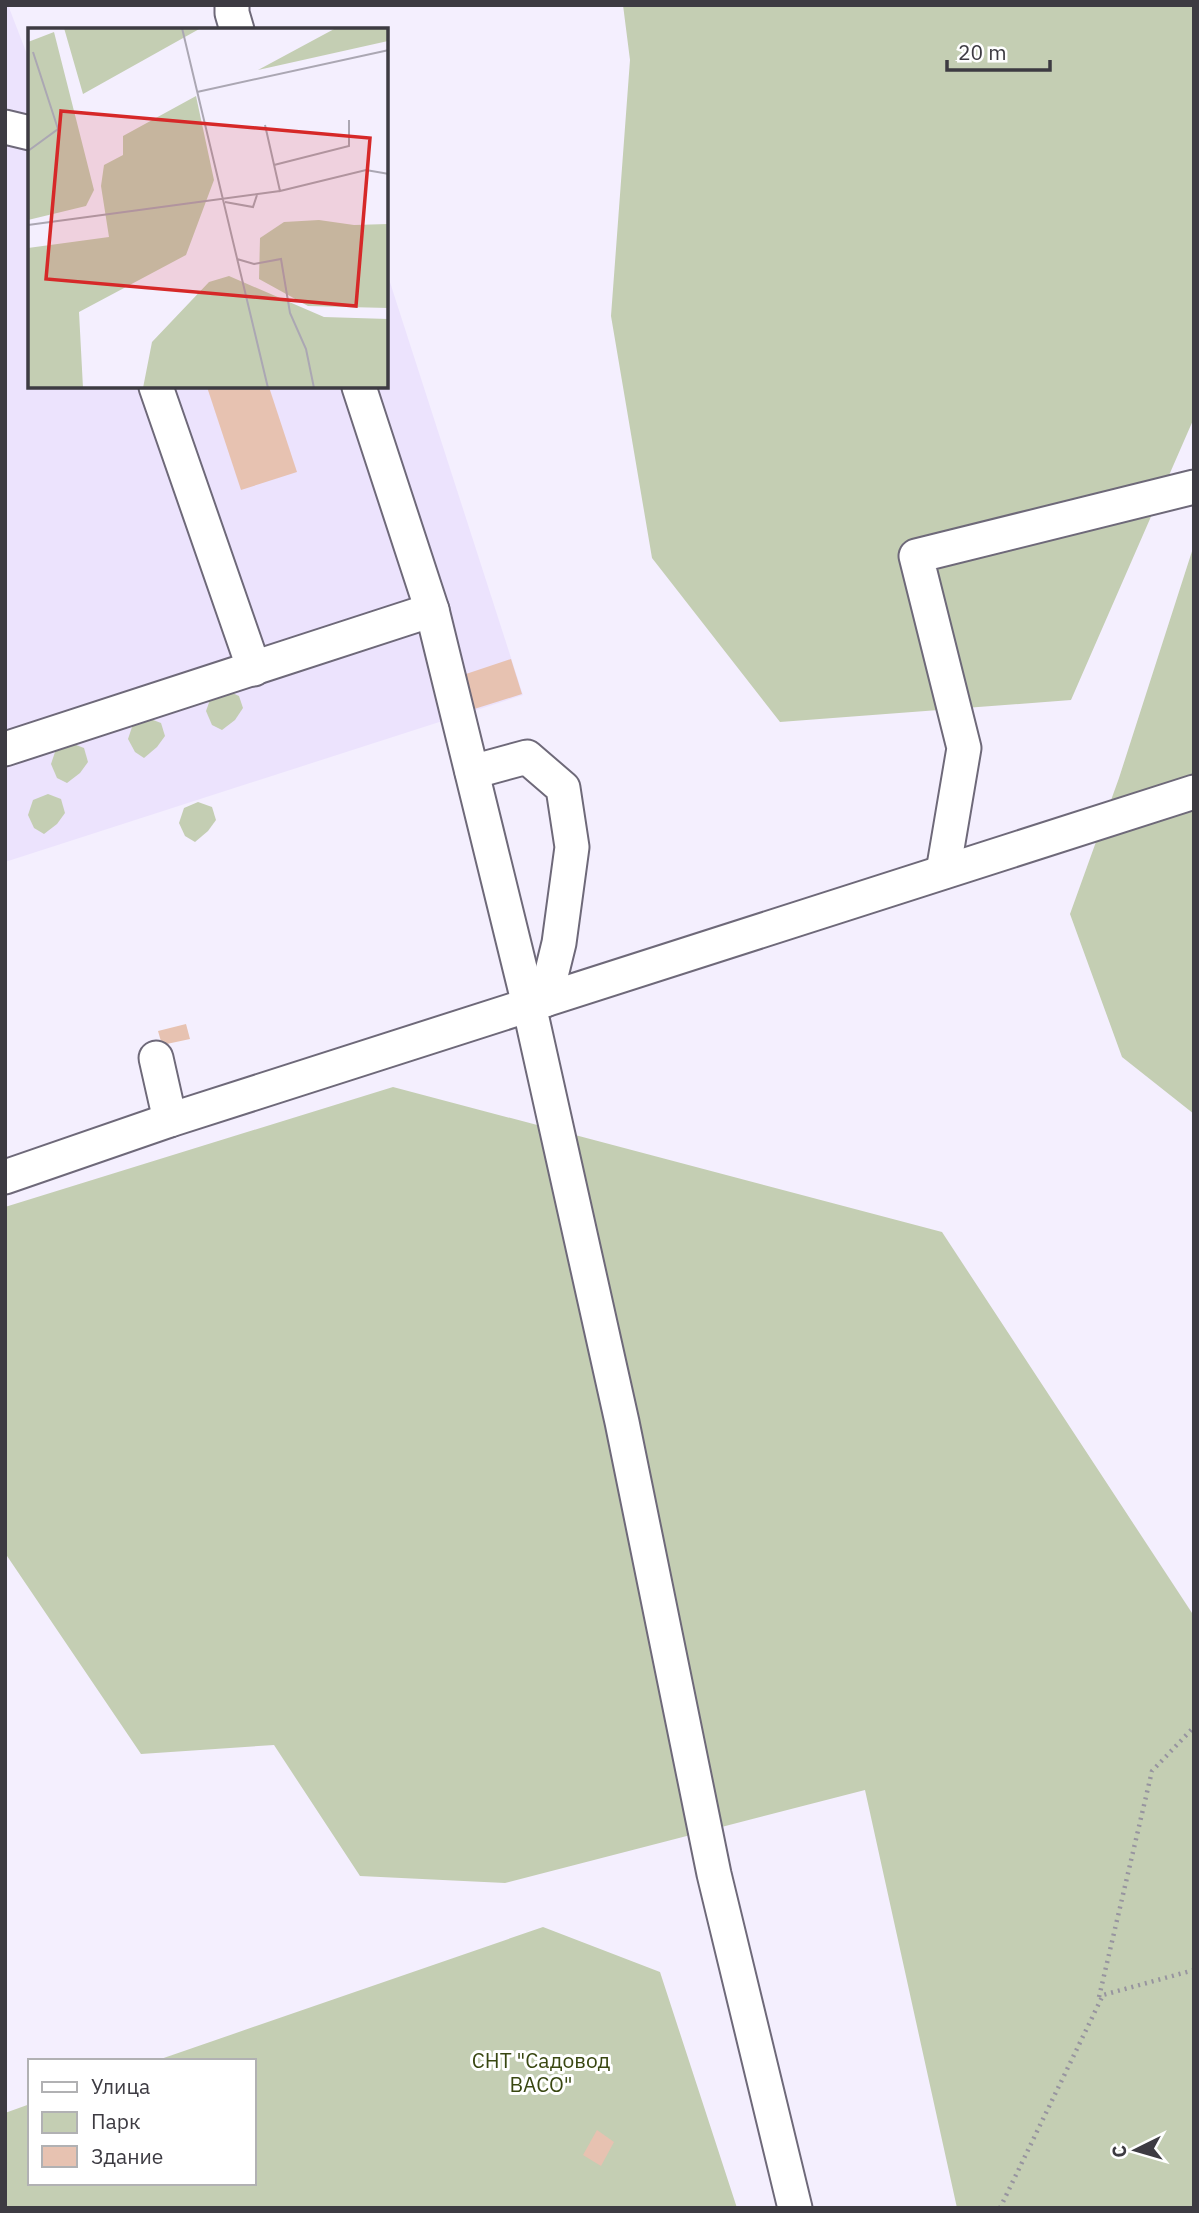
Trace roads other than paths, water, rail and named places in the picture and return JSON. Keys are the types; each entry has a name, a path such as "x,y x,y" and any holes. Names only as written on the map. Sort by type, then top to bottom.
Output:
{"street":[{"path":"232,5 236,28"},
{"path":"5,127 28,133"},
{"path":"156,388 254,668"},
{"path":"359,388 432,610 472,772 537,1003 713,1874 795,2208"},
{"path":"943,872 964,747 916,556 1194,487"},
{"path":"5,749 432,610"},
{"path":"472,772 527,757 563,788 572,847 559,943 537,1003"},
{"path":"5,1177 170,1120 1194,792"},
{"path":"156,1058 170,1120"}],"park label":[{"name":"СНТ \"Садовод ВАСО\"","path":"541,2072"}]}
